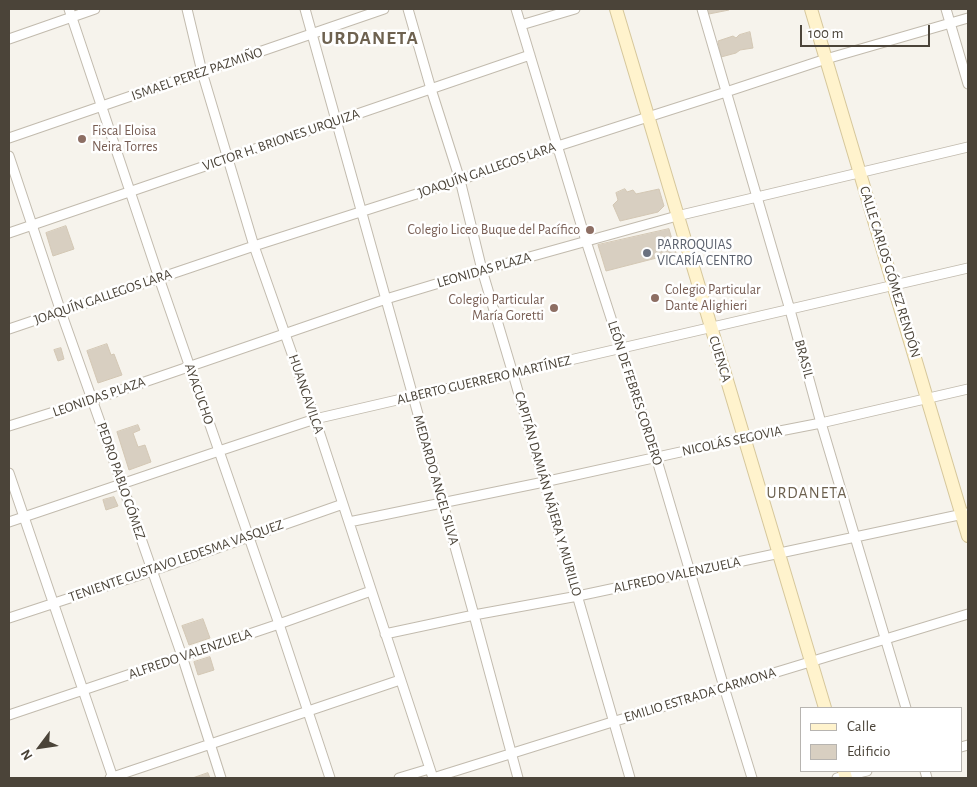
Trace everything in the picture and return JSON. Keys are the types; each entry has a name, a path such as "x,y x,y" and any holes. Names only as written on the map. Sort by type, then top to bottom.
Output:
{"main road":[{"name":"CUENCA","path":"616,9 825,707"},
{"name":"CALLE CARLOS GÓMEZ RENDÓN","path":"811,9 927,398 965,514 968,536"}],"street":[{"path":"9,39 70,13 95,9"},
{"name":"HUANCAVILCA","path":"187,9 202,72 254,246 315,420 433,778"},
{"name":"MEDARDO ANGEL SILVA","path":"305,9 518,778"},
{"name":"ISMAEL PEREZ PAZMIÑO","path":"9,138 384,9"},
{"name":"CAPITÁN DAMIÁN NÁJERA Y MURILLO","path":"408,9 460,180 482,270 630,778"},
{"name":"LEÓN DE FEBRES CORDERO","path":"516,9 586,241 656,457 752,778"},
{"path":"521,25 575,9"},
{"name":"BRASIL","path":"702,9 821,423 906,707"},
{"path":"946,9 968,84"},
{"name":"AYACUCHO","path":"70,13 330,778"},
{"name":"JOAQUÍN GALLEGOS LARA","path":"9,329 254,246 826,59 968,18"},
{"name":"VICTOR H. BRIONES URQUIZA","path":"9,233 530,55"},
{"name":"LEONIDAS PLAZA","path":"9,426 92,400 386,298 482,270 677,216 968,147"},
{"name":"PEDRO PABLO GÓMEZ","path":"9,156 61,312 182,656 221,778"},
{"name":"ALBERTO GUERRERO MARTÍNEZ","path":"9,522 315,420 968,268"},
{"name":"NICOLÁS SEGOVIA","path":"349,522 821,423 968,389"},
{"path":"9,474 112,778 400,680"},
{"name":"TENIENTE GUSTAVO LEDESMA VASQUEZ","path":"9,618 343,504"},
{"name":"ALFREDO VALENZUELA","path":"385,634 474,614 578,596 965,514"},
{"name":"ALFREDO VALENZUELA","path":"9,715 371,591"},
{"name":"EMILIO ESTRADA CARMONA","path":"433,778 968,614"},
{"path":"399,778 429,769"},
{"path":"843,776 862,772"}],"building":[{"path":"708,9 729,9 729,10 709,14"},
{"path":"750,32 753,48 740,50 721,57 718,41 733,36 736,38 739,35"},
{"path":"625,189 627,192 633,190 636,194 659,189 664,206 658,212 620,221 613,205 618,200 616,193"},
{"path":"66,226 74,249 53,256 46,233"},
{"path":"669,229 676,253 606,271 598,245"},
{"path":"107,344 111,355 114,354 122,375 98,383 87,351"},
{"path":"61,348 64,359 58,361 54,350"},
{"path":"138,425 140,430 133,433 138,447 145,445 151,462 129,470 117,432"},
{"path":"114,497 118,506 106,510 103,500"},
{"path":"203,619 210,638 189,645 182,626"},
{"path":"210,657 214,670 198,675 194,662"},
{"path":"208,773 210,778 193,778"}],"place":[{"name":"Fiscal Eloisa Neira Torres","path":"82,139"},
{"name":"Colegio Liceo Buque del Pacífico","path":"590,230"},
{"name":"PARROQUIAS VICARÍA CENTRO","path":"647,253"},
{"name":"Colegio Particular Dante Alighieri","path":"655,298"},
{"name":"Colegio Particular María Goretti","path":"554,308"}],"district":[{"name":"URDANETA","path":"370,38"},
{"name":"URDANETA","path":"807,493"}]}
